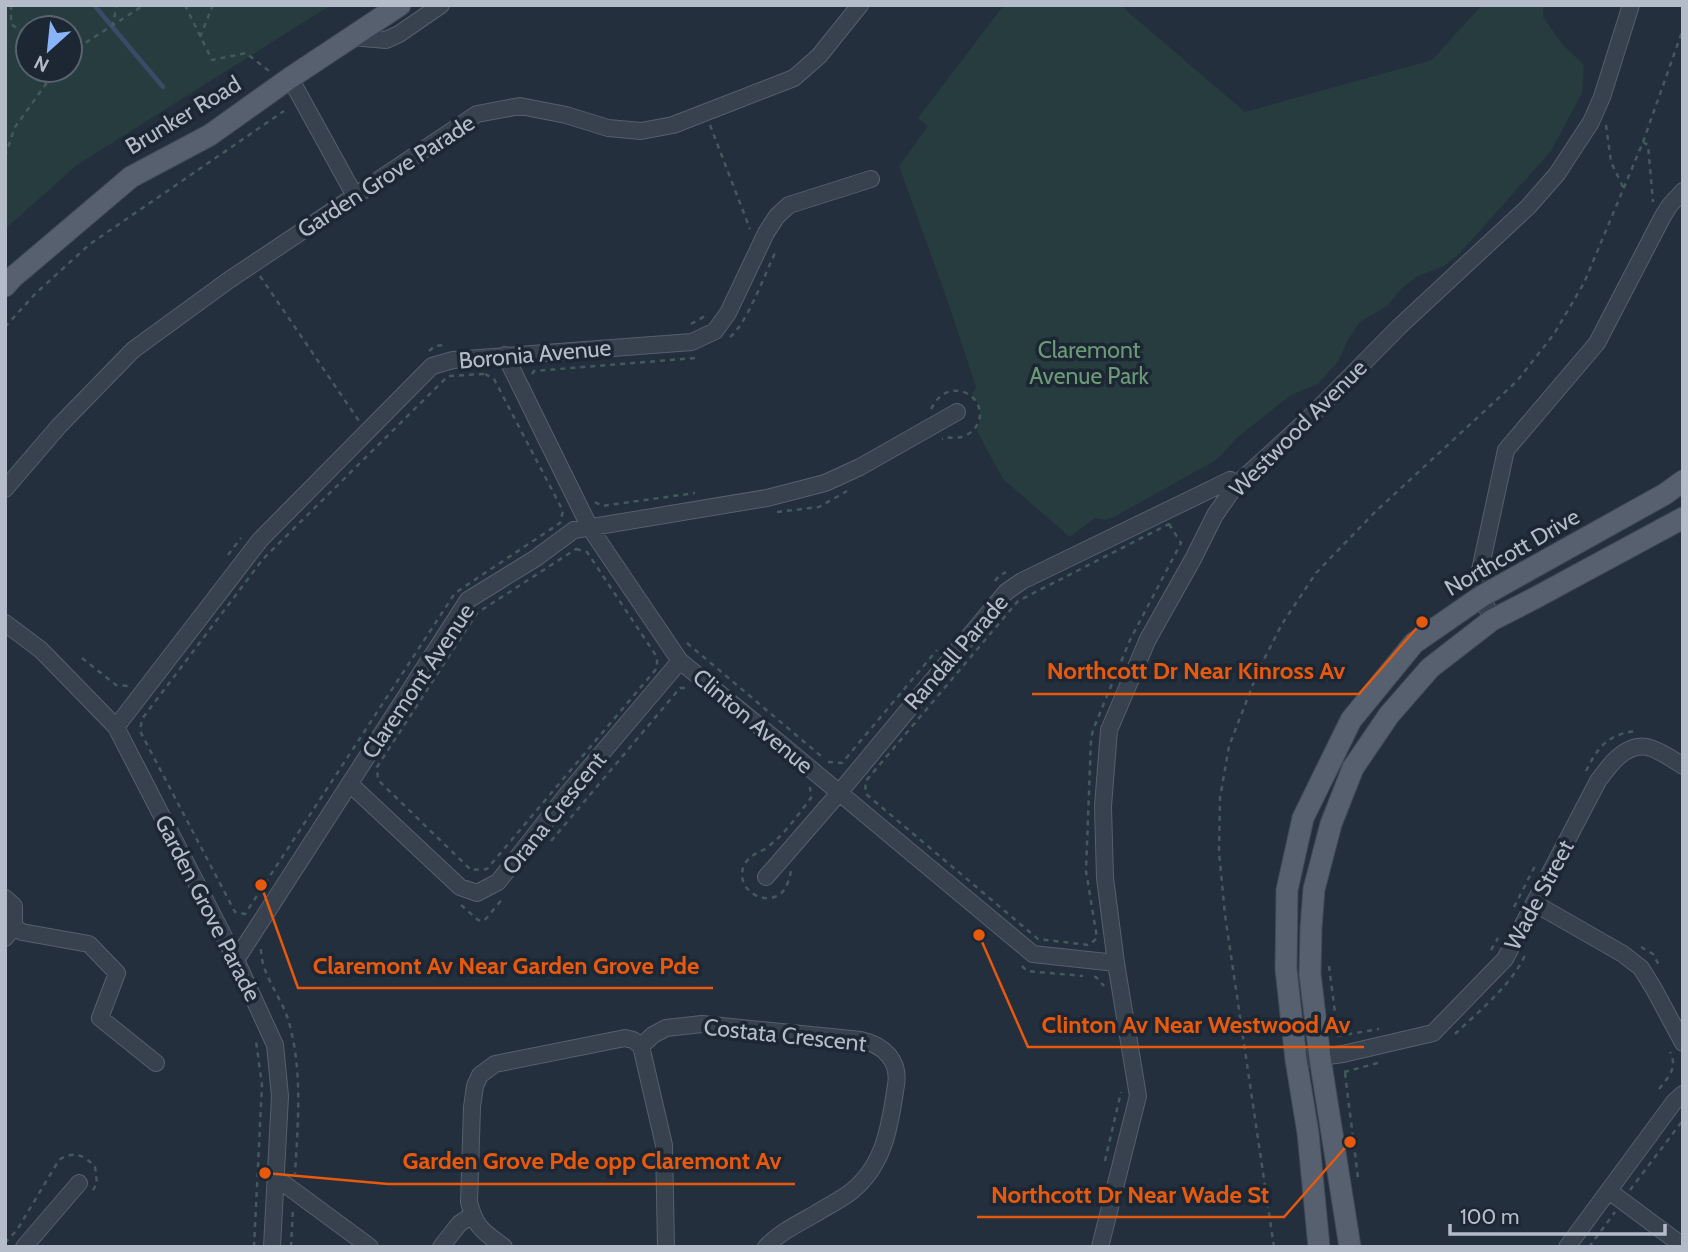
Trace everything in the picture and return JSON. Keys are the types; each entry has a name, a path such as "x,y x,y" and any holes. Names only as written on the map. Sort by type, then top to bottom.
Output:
{"main road":[{"name":"Brunker Road","path":"5,286 131,177 210,135 400,5"},
{"name":"Northcott Drive","path":"1319,1247 1308,1133 1296,1060 1286,969 1287,890 1303,818 1351,720 1414,643 1482,596 1665,494 1683,481"},
{"path":"1350,1247 1320,1058 1310,974 1314,888 1331,824 1353,768 1389,715 1430,668 1492,620 1683,517"}],"street":[{"path":"352,37 386,40 441,5"},
{"name":"Garden Grove Parade","path":"5,489 59,426 133,350 252,265 477,114 520,106 566,115 608,128 641,131 673,125 794,78 819,56 860,5"},
{"name":"Westwood Avenue","path":"1100,1247 1138,1096 1105,878 1103,806 1109,730 1148,639 1215,514 1236,485 1528,207 1557,174 1591,122 1602,97 1631,5"},
{"path":"290,78 355,196"},
{"name":"Boronia Avenue","path":"116,727 260,540 432,366 453,360 505,355 692,342 715,331 728,313 766,233 777,216 789,205 871,179"},
{"path":"1492,620 1482,596 1479,575 1506,450 1597,343 1663,216 1683,191"},
{"name":"Clinton Avenue","path":"505,355 590,528 680,661 1033,954 1116,963"},
{"name":"Claremont Avenue","path":"236,960 468,600 575,530 767,498 825,483 860,467 957,412"},
{"name":"Randall Parade","path":"766,877 1006,592 1022,581 1230,480 1236,485"},
{"name":"Garden Grove Parade","path":"5,624 41,650 116,727 236,960 275,1045 280,1096 272,1247"},
{"name":"Orana Crescent","path":"350,784 460,887 477,893 498,882 568,793 680,661"},
{"name":"Wade Street","path":"1296,1060 1343,1054 1433,1033 1505,959 1598,782 1613,761 1627,751 1644,746 1683,766"},
{"path":"10,902 10,932 89,944 117,973 100,1018 156,1063"},
{"path":"1534,904 1623,954 1641,968 1654,989 1675,1045"},
{"name":"Costata Crescent","path":"641,1046 666,1028 702,1024 872,1042 882,1047 893,1061 897,1079 879,1158 851,1192 796,1225 766,1247"},
{"path":"504,1247 478,1228 469,1202 472,1107 475,1086 480,1075 495,1064 625,1038 641,1046 664,1145 666,1247"},
{"path":"1567,1247 1674,1102 1683,1094"},
{"path":"275,1177 370,1247"},
{"path":"24,1247 79,1183"},
{"path":"1608,1191 1683,1246"},
{"path":"441,1247 458,1224 472,1215"}],"path":[{"path":"11,5 11,24 14,26"},
{"path":"112,27 117,5"},
{"path":"84,45 144,5"},
{"path":"184,5 212,60 246,53 266,69 290,78"},
{"path":"200,37 213,5"},
{"path":"1274,1247 1225,915 1219,852 1220,798 1229,746 1259,669 1282,624 1316,573 1374,513 1517,381 1554,334 1584,283 1624,189 1683,29"},
{"path":"5,156 15,127 46,84"},
{"path":"1602,97 1611,162 1624,189"},
{"path":"5,327 36,293 90,244 284,111"},
{"path":"705,113 751,228"},
{"path":"1643,142 1648,145 1654,209 1663,216"},
{"path":"727,339 736,332 745,318 778,246"},
{"path":"252,265 359,421"},
{"path":"683,329 714,312"},
{"path":"426,355 435,346 448,345"},
{"path":"529,380 534,370 693,359 702,355"},
{"path":"485,374 494,379 563,511 560,523 454,593 245,914 235,912 140,731 142,719 273,549 448,376 485,374"},
{"path":"923,414 931,410 940,396 947,391 957,390 973,397 979,406 977,424 972,432 965,437 947,437 937,442"},
{"path":"771,513 819,506 852,488"},
{"path":"591,500 602,506 698,493"},
{"path":"1169,524 1181,542 1176,554 1130,640 1093,730 1086,871 1097,938 1090,946 1038,939 866,794 865,782 1018,601 1169,524"},
{"path":"576,549 587,552 657,657 657,668 487,869 471,870 378,780 377,766 477,613 576,549"},
{"path":"992,585 999,576 1011,570"},
{"path":"681,638 830,764 842,763 937,650"},
{"path":"550,842 680,688 693,687"},
{"path":"1581,779 1600,747 1611,738 1636,731"},
{"path":"791,868 783,893 774,898 751,894 746,888 743,867 748,859 778,838 811,798 811,788"},
{"path":"1513,908 1537,862"},
{"path":"462,905 478,920 484,921 510,890"},
{"path":"1490,952 1502,930"},
{"path":"261,947 261,960 288,1018 299,1097 298,1126"},
{"path":"1450,1039 1496,994 1521,965 1526,954"},
{"path":"1017,962 1027,971 1082,976"},
{"path":"1329,964 1338,1036 1387,1027"},
{"path":"1096,977 1105,987"},
{"path":"253,1032 262,1085 254,1247"},
{"path":"1659,1088 1673,1070 1675,1045"},
{"path":"1344,1072 1387,1060"},
{"path":"1343,1065 1359,1185"},
{"path":"1102,1170 1122,1090"},
{"path":"1629,1192 1683,1120"},
{"path":"1589,1247 1616,1209"}],"green space":[{"path":"5,5 331,5 77,165 5,229"},
{"name":"Claremont Avenue Park","path":"1004,5 1120,5 1245,112 1432,60 1482,5 1544,5 1543,17 1563,45 1584,65 1582,93 1551,151 1460,253 1444,266 1418,276 1401,289 1387,306 1360,322 1348,339 1339,360 1318,384 1291,395 1239,436 1216,460 1114,517 1105,520 1095,518 1070,537 1003,479 977,431 980,412 972,394 976,387 899,166 928,126 918,118"}],"waterway":[{"path":"94,5 163,87"}],"place":[{"name":"Northcott Dr Near Kinross Av","path":"1422,622"},
{"name":"Claremont Av Near Garden Grove Pde","path":"261,885"},
{"name":"Clinton Av Near Westwood Av","path":"979,935"},
{"name":"Northcott Dr Near Wade St","path":"1350,1142"},
{"name":"Garden Grove Pde opp Claremont Av","path":"265,1173"}]}
